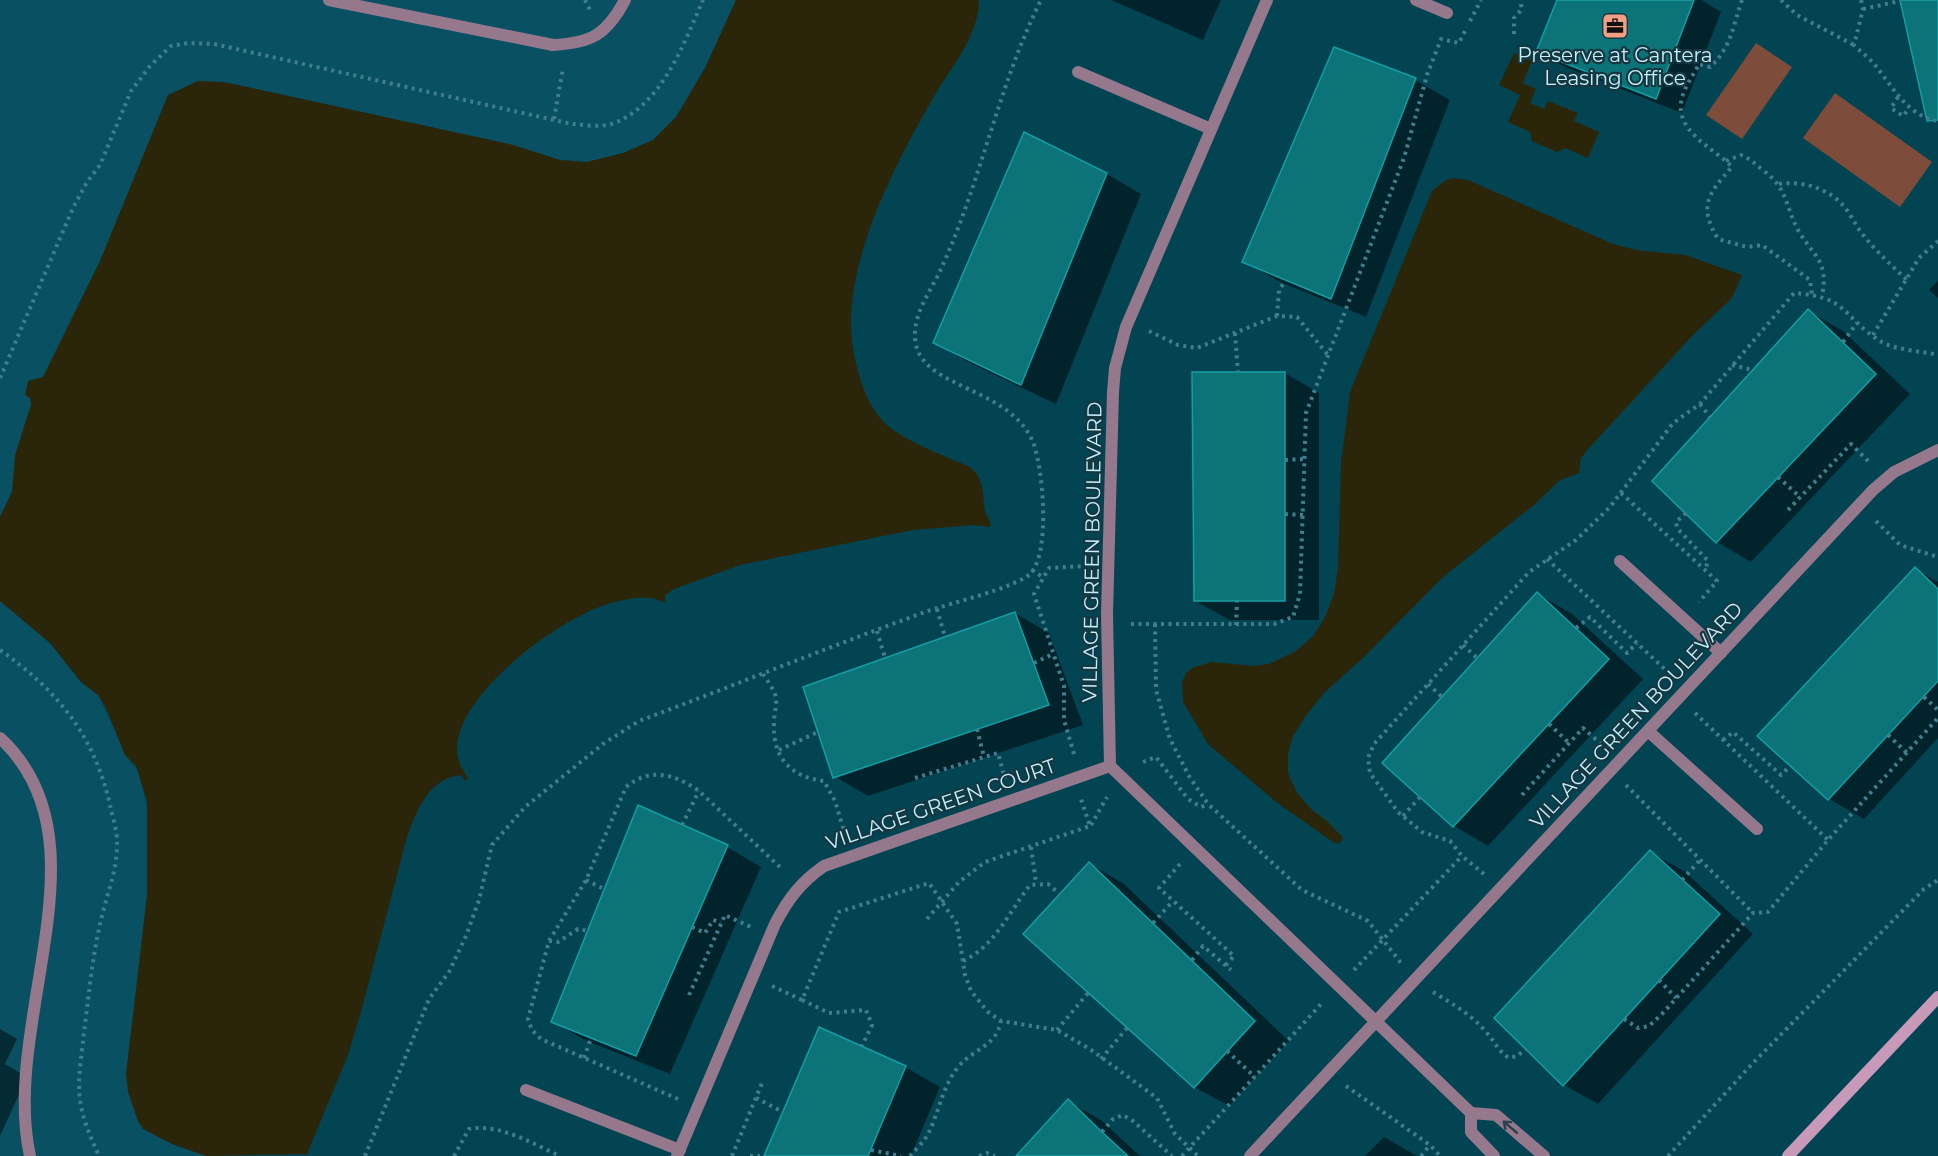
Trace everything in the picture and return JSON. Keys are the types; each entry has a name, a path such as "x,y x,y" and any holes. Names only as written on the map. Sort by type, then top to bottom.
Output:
{"main road":[{"path":"1788,1156 1938,997"}],"street":[{"path":"328,0 553,45 571,44 596,36 609,27 625,0"},
{"name":"VILLAGE GREEN BOULEVARD","path":"1110,766 1107,614 1115,368 1126,327 1267,0"},
{"path":"1416,0 1447,13"},
{"path":"1078,72 1211,129"},
{"name":"VILLAGE GREEN BOULEVARD","path":"1375,1024 1873,490 1894,472 1938,450"},
{"path":"1620,561 1721,653"},
{"path":"1648,731 1757,829"},
{"path":"0,738 30,776 42,811 45,829 44,886 20,1015"},
{"path":"1110,766 1375,1024 1471,1113 1496,1115 1544,1156"},
{"name":"VILLAGE GREEN COURT","path":"679,1153 774,924 789,897 807,878 824,866 1110,766"},
{"path":"1250,1156 1375,1024"},
{"path":"17,1035 15,1102 30,1156"},
{"path":"526,1090 679,1153"},
{"path":"1471,1113 1471,1132 1494,1156"}],"path":[{"path":"0,378 73,208 87,182 100,165 131,91 150,66 171,46 188,43 214,45 554,120 596,126 614,123 639,106 663,81 703,0"},
{"path":"365,1156 429,999 449,972 466,936 479,900 492,845 525,807 595,751 639,721 937,608 1012,583 1032,570 1040,546 1043,509 1041,472 1033,442 1018,417 1010,411 981,394 946,379 925,361 916,348 915,332 921,307 942,268 960,221 1010,71 1041,0"},
{"path":"1514,33 1514,18 1522,9 1520,0"},
{"path":"1742,0 1730,42 1723,56 1710,67 1699,64 1681,99 1684,119 1694,137 1732,167 1706,202 1707,220 1718,239 1747,248 1762,245 1810,280 1812,294"},
{"path":"1781,0 1797,15 1854,45 1874,64 1909,108 1938,120"},
{"path":"1854,45 1863,9 1861,0"},
{"path":"1863,9 1900,1"},
{"path":"1130,624 1274,624 1293,617 1300,594 1306,413 1404,158 1427,75 1441,39 1459,43 1468,24"},
{"path":"554,120 563,68 571,67"},
{"path":"1898,97 1891,108 1903,116 1909,108"},
{"path":"1726,161 1741,155 1750,158 1779,184 1797,227 1822,261 1826,279 1822,296"},
{"path":"1779,184 1789,182 1816,187 1832,196 1848,211 1871,246 1906,280"},
{"path":"1873,335 1919,258 1938,241"},
{"path":"1276,316 1279,290 1286,280"},
{"path":"1486,876 1462,856 1450,841 1422,832 1403,816 1370,773 1368,758 1374,744 1528,572 1576,540 1621,493 1673,423 1700,404 1794,293 1822,296 1838,302 1857,323 1882,342 1938,355"},
{"path":"1147,330 1179,345 1197,348 1276,316 1297,317 1328,355"},
{"path":"1843,342 1857,323"},
{"path":"1235,333 1238,372"},
{"path":"1732,365 1753,370"},
{"path":"1700,404 1710,417"},
{"path":"1788,510 1851,444 1873,466"},
{"path":"1285,460 1304,459"},
{"path":"1778,477 1800,497"},
{"path":"1621,493 1717,581 1696,605"},
{"path":"1686,513 1676,522 1677,528 1708,561 1705,570"},
{"path":"1285,514 1303,515"},
{"path":"1875,520 1900,545 1938,556"},
{"path":"1547,559 1671,676"},
{"path":"1075,754 1064,720 1064,686 1034,594 1049,568 1090,566"},
{"path":"1032,570 1044,578"},
{"path":"1236,625 1237,601"},
{"path":"937,608 945,637"},
{"path":"1576,628 1590,617 1628,653 1637,643"},
{"path":"1155,624 1156,690 1167,729 1189,776 1208,804 1302,890 1368,921 1402,964"},
{"path":"877,631 885,658"},
{"path":"1463,645 1477,658"},
{"path":"0,650 34,674 63,705 84,735 105,785 118,839 113,883 105,900 93,957 81,1063 80,1098 86,1128 99,1156"},
{"path":"1034,663 1053,654"},
{"path":"763,674 774,694 777,709 773,722 782,759 795,774 806,779 824,782 835,801 846,837"},
{"path":"1428,684 1442,697"},
{"path":"1924,697 1938,710"},
{"path":"1695,712 1828,840"},
{"path":"1624,1019 1638,1028 1649,1026 1752,913 1768,912 1828,840 1938,718"},
{"path":"1549,724 1569,743"},
{"path":"1522,795 1582,728 1605,748"},
{"path":"977,729 984,757"},
{"path":"779,750 818,732"},
{"path":"1723,740 1733,732 1781,776 1790,766"},
{"path":"1888,735 1907,753"},
{"path":"915,778 998,753 1005,782"},
{"path":"1143,762 1156,757 1188,799 1201,807 1208,804"},
{"path":"681,1100 541,1039 532,1030 528,1019 549,941 586,880 626,787 636,778 653,773 686,781 783,870"},
{"path":"1626,785 1752,913"},
{"path":"682,825 699,791"},
{"path":"1080,797 1090,826"},
{"path":"927,919 959,882 985,862 1090,826 1107,797"},
{"path":"1403,816 1420,797"},
{"path":"1031,847 1036,883"},
{"path":"1195,848 1159,888 1234,956 1225,966"},
{"path":"1353,971 1462,856"},
{"path":"1683,880 1700,860"},
{"path":"586,880 604,890"},
{"path":"1668,1156 1752,1064 1893,924 1924,889 1938,880"},
{"path":"802,1000 839,912 929,883 957,924 963,962 971,991 988,1012 1001,1021 1057,1030 1074,1038 1157,1098 1175,1134 1198,1156"},
{"path":"963,962 979,954 996,935 1008,913 1030,885 1048,884 1060,894"},
{"path":"1153,923 1173,901"},
{"path":"689,995 724,915 754,928"},
{"path":"692,927 705,933 713,920 721,922"},
{"path":"549,941 558,942 568,933 578,929 588,931"},
{"path":"1192,960 1203,946 1232,970"},
{"path":"1659,980 1676,998"},
{"path":"772,986 829,1013 866,1011 872,1025 862,1046"},
{"path":"1433,992 1469,1015 1488,1033 1500,1052 1509,1058 1518,1056 1526,1049"},
{"path":"1057,1030 1088,993"},
{"path":"1182,1156 1323,1002"},
{"path":"910,1156 927,1135 946,1088 959,1066 988,1046 999,1032 1001,1021"},
{"path":"1101,1059 1127,1028"},
{"path":"584,1058 591,1038"},
{"path":"1227,1051 1255,1077"},
{"path":"732,1156 762,1083"},
{"path":"1344,1084 1430,1145 1440,1156"},
{"path":"756,1098 783,1112"},
{"path":"1102,1132 1113,1119 1123,1115 1133,1120 1172,1156"},
{"path":"454,1156 468,1129 480,1126 500,1131 560,1156"},
{"path":"1421,1156 1430,1145"},
{"path":"871,1150 901,1156"},
{"path":"979,1156 987,1153 995,1156"},
{"path":"750,1156 760,1156"}],"shaded area":[{"path":"0,0 736,0 705,68 676,117 653,140 623,153 587,162 560,160 513,145 224,82 168,95 100,261 43,377 32,380 31,405 24,426 12,491 0,517"},
{"path":"736,0 979,0 978,13 970,37 904,151 875,216 863,250 855,284 851,317 857,368 864,390 874,409 887,425 902,435 973,470 982,485 985,511 990,527 973,525 913,530 740,565 674,589 665,595 665,602 652,598 637,598 611,603 590,611 538,642 488,686 470,711 459,735 458,758 468,779 465,781 461,775 440,782 425,797 415,817 407,837 348,1055 307,1154 206,1156 172,1144 143,1129 128,1092 126,1074 147,895 147,801 136,766 125,755 106,708 98,695 81,682 50,643 0,601 0,517 12,492 15,455 31,405 30,398 25,395 28,381 43,377 100,261 168,95 198,81 224,82 513,145 560,160 587,162 623,153 653,140 676,117 705,68"},
{"path":"1756,43 1792,67 1742,139 1706,115"},
{"path":"1514,53 1532,61 1523,83 1536,89 1530,103 1544,109 1548,101 1578,113 1574,121 1599,132 1588,158 1565,148 1557,152 1532,141 1530,132 1508,122 1520,95 1499,85"},
{"path":"1835,93 1932,162 1900,207 1803,138"},
{"path":"1454,178 1468,180 1613,244 1636,250 1685,255 1742,275 1732,298 1693,335 1589,448 1581,458 1579,473 1560,480 1534,505 1443,577 1365,656 1325,692 1305,717 1293,736 1288,754 1288,773 1297,793 1343,838 1339,844 1276,802 1208,744 1183,702 1182,682 1186,673 1194,667 1212,662 1254,666 1269,664 1296,651 1313,636 1324,619 1334,594 1338,567 1341,463 1350,392 1432,191 1446,180"},
{"path":"0,601 50,643 81,682 98,695 128,759 139,773 148,812 147,895 141,947 172,1144 206,1156 0,1156"}],"building":[{"name":"Preserve at Cantera Leasing Office","path":"1557,0 1694,0 1656,99 1536,52"},
{"path":"1900,0 1938,0 1938,120 1927,121"},
{"path":"1334,47 1416,78 1331,299 1242,262"},
{"path":"1024,132 1107,173 1021,385 933,343"},
{"path":"1808,309 1876,374 1716,543 1652,481"},
{"path":"1192,372 1285,372 1285,601 1194,601"},
{"path":"1915,567 1938,589 1938,681 1828,800 1757,736"},
{"path":"1537,592 1609,659 1453,827 1382,763"},
{"path":"1015,612 1049,705 833,778 803,687"},
{"path":"638,805 728,845 636,1056 551,1022"},
{"path":"1650,850 1720,914 1563,1086 1494,1018"},
{"path":"1089,862 1255,1021 1194,1088 1023,934"},
{"path":"819,1027 906,1066 868,1156 764,1156"},
{"path":"1068,1099 1102,1132 1128,1156 1016,1156"}],"place":[{"name":"Preserve at Cantera Leasing Office","path":"1615,26"}]}
